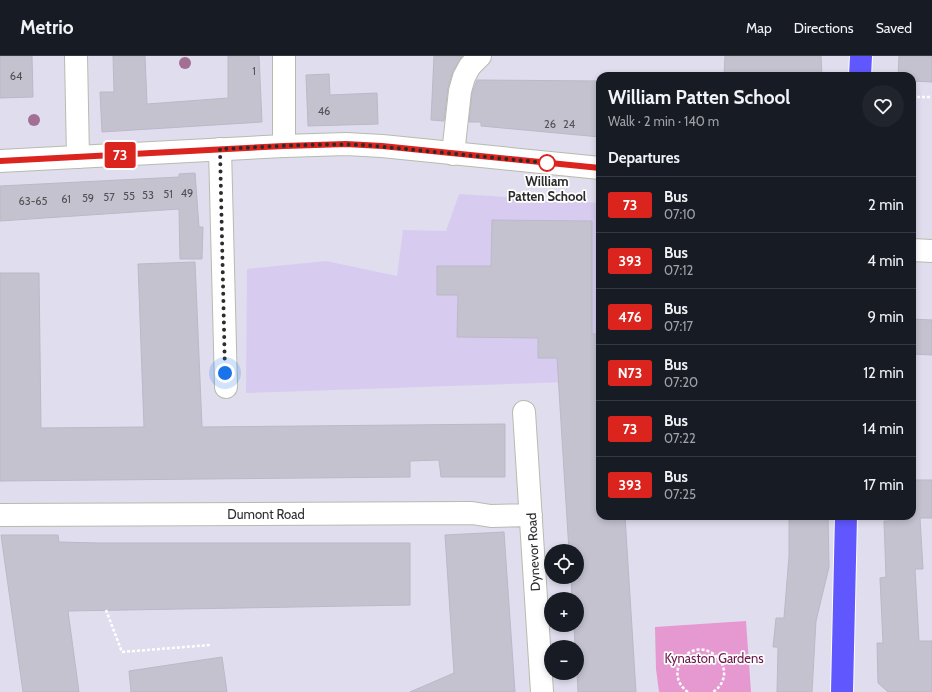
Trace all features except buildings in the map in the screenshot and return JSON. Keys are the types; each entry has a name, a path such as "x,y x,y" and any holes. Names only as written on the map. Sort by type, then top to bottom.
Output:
{"highway":[{"path":"860,72 861,56"},
{"path":"842,692 846,520"}],"street":[{"path":"76,56 78,157"},
{"path":"284,56 284,146"},
{"path":"453,154 460,91 464,77 470,66 480,56"},
{"path":"0,161 346,144 596,168"},
{"path":"220,149 226,388"},
{"path":"916,250 932,251"},
{"name":"Dynevor Road","path":"524,412 542,692"},
{"name":"Dumont Road","path":"0,515 472,513 491,516 531,515"}],"path":[{"path":"916,97 932,97"},
{"path":"106,610 122,652 210,645"},
{"path":"688,692 680,684 678,678 677,671 679,664 682,658 688,653 701,649 715,654 720,659 723,666 723,680 715,692"}],"shaded area":[{"path":"459,194 596,203 596,381 246,393 247,269 326,261 397,276 403,230 446,231"}],"green space":[{"name":"Kynaston Gardens","path":"746,621 751,692 659,692 656,669 655,627"}],"bus line":[{"name":"73","path":"0,161 346,144 382,146 596,168"}],"place":[{"name":"William Patten School","path":"547,163"}],"route":[{"path":"225,373 220,149 346,144 547,163"}]}
